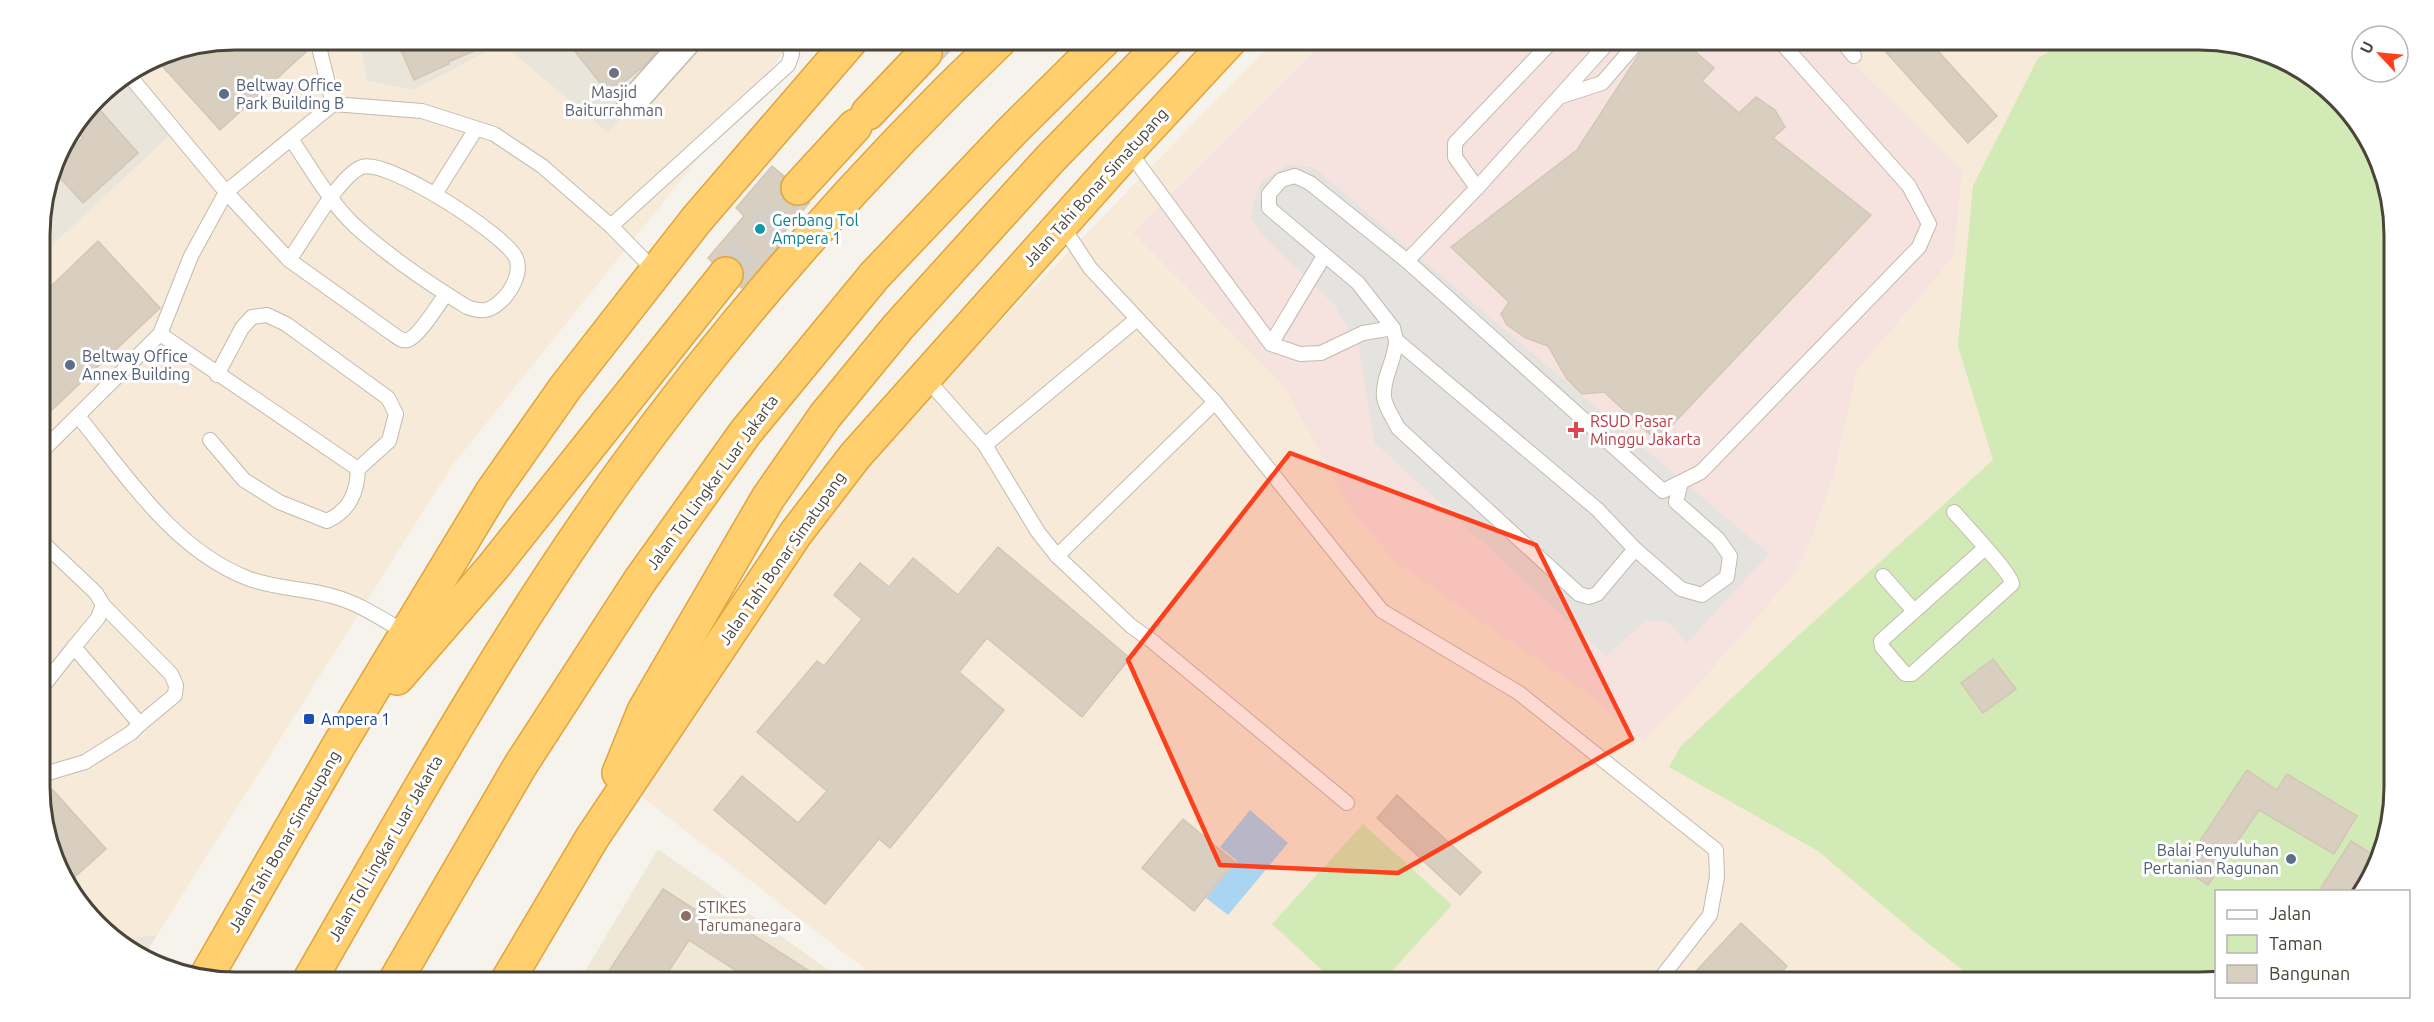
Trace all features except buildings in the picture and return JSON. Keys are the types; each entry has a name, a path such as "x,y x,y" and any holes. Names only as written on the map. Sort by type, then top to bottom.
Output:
{"highway":[{"name":"Jalan Tahi Bonar Simatupang","path":"210,970 339,745 492,492 565,388 697,219 843,49"},
{"name":"Jalan Tol Lingkar Luar Jakarta","path":"314,972 452,731 566,553 620,475 676,400 807,241 958,80 991,49"},
{"name":"Jalan Tol Lingkar Luar Jakarta","path":"400,972 526,756 639,582 744,433 874,275 1013,130 1095,49"},
{"path":"592,838 644,711 768,498 825,416 898,327 1050,159 1157,49"},
{"name":"Jalan Tahi Bonar Simatupang","path":"513,972 592,838 796,533 855,456 1061,224 1222,49"},
{"path":"798,188 925,53"},
{"path":"339,745 493,567 726,274"},
{"path":"224,972 244,914"}],"street":[{"path":"631,104 677,49"}],"lane":[{"path":"319,49 333,104"},
{"path":"610,226 788,65 792,54 790,49"},
{"path":"1478,188 1455,157 1455,143 1544,49"},
{"path":"1407,261 1478,188 1602,49"},
{"path":"1559,97 1602,83 1631,49"},
{"path":"1681,482 1676,502 1718,539 1730,556 1727,577 1702,595 1682,589 1635,549 1597,509 1394,334 1358,283 1269,208 1269,194 1281,180 1294,176 1310,183 1407,261 1663,491 1681,482 1701,472 1919,248 1929,224 1909,186 1787,49"},
{"path":"1848,49 1854,56"},
{"path":"133,80 226,192 289,260 402,340 408,340 416,333 446,294"},
{"path":"50,443 160,334 191,256 226,192 333,104 422,111 494,134 542,166 610,226 656,272"},
{"path":"435,194 476,129"},
{"path":"289,260 331,197 351,174 363,166 375,166 391,171 435,194 509,246 518,260 517,276 507,295 493,309 479,312 466,307 353,224 331,197 291,139"},
{"path":"1128,150 1271,344 1300,354 1321,353 1363,333 1394,334"},
{"path":"1061,224 1090,268 1215,402 1382,611 1519,693 1716,850 1717,877 1710,915 1666,972"},
{"path":"1271,344 1324,256"},
{"path":"210,440 244,480 279,502 327,521 341,514 357,488 358,469 389,441 396,414 388,399 286,324 267,315 252,317 242,328 217,375"},
{"path":"986,445 1137,319"},
{"path":"160,334 358,469"},
{"path":"1394,334 1395,355 1384,397 1398,428 1579,594 1589,597 1597,594 1635,549"},
{"path":"925,377 986,445 1038,532 1057,556 1131,626 1347,803"},
{"path":"1057,556 1215,402"},
{"path":"78,416 184,541 215,563 247,578 274,587 334,596 406,633"},
{"path":"1954,512 2011,578 2012,584 1912,674 1908,675 1880,642 1985,548"},
{"path":"50,549 96,593 103,605 171,674 176,685 175,695 131,733 85,762 50,772"},
{"path":"1883,576 1914,611"},
{"path":"50,677 98,618 103,605"},
{"path":"74,647 140,724"}],"highlighted area":[{"path":"1290,453 1536,545 1632,739 1398,873 1220,865 1128,660"}],"shaded area":[{"path":"361,49 492,49 413,90 366,81"},
{"path":"361,49 367,81 413,90 492,49 508,49 608,133 683,49 786,49 451,467 157,935 128,938 112,927 95,910 81,890 59,847 51,812 50,248 170,135 128,84 142,74 175,59 210,51"},
{"path":"508,49 683,49 608,133"},
{"path":"1266,49 2200,49 2224,51 2259,59 2282,69 2322,95 2339,112 2353,132 2365,152 2378,186 2383,210 2384,234 2384,800 2381,824 2375,847 2353,890 2215,890 2215,972 869,972 634,791 760,568"},
{"name":"RSUD Pasar Minggu Jakarta","path":"1316,49 1839,49 1962,171 1954,256 1857,370 1833,478 1804,557 1790,579 1688,696 1643,741 1581,689 1398,564 1354,514 1282,383 1133,233"},
{"path":"128,84 171,135 50,248 51,210 64,163 74,142 95,112 112,95"},
{"path":"1288,165 1313,167 1769,554 1687,643 1668,622 1646,621 1606,656 1374,442 1359,347 1335,306 1262,234 1251,219 1253,203 1262,180"},
{"name":"STIKES Tarumanegara","path":"658,849 831,972 585,972"},
{"path":"157,935 148,950 128,938"}],"green space":[{"path":"2054,49 2200,49 2236,53 2259,59 2282,69 2322,95 2339,112 2365,152 2375,175 2383,210 2384,800 2381,824 2375,847 2353,890 2215,890 2215,972 1966,972 1926,942 1818,851 1669,767 1681,746 1800,634 1993,460 1958,346 1973,186 2038,58"},
{"path":"1363,824 1452,905 1391,972 1324,972 1272,924"}],"water":[{"path":"1250,810 1288,843 1228,915 1206,898 1237,861 1220,847"}],"tunnel":[{"path":"726,274 798,188"}],"place":[{"name":"Masjid Baiturrahman","path":"614,73"},
{"name":"Beltway Office Park Building B","path":"224,94"},
{"name":"Gerbang Tol Ampera 1","path":"760,229"},
{"name":"Beltway Office Annex Building","path":"70,365"},
{"name":"RSUD Pasar Minggu Jakarta","path":"1576,430"},
{"name":"Ampera 1","path":"309,719"},
{"name":"Balai Penyuluhan Pertanian Ragunan","path":"2291,859"},
{"name":"STIKES Tarumanegara","path":"686,916"}]}
